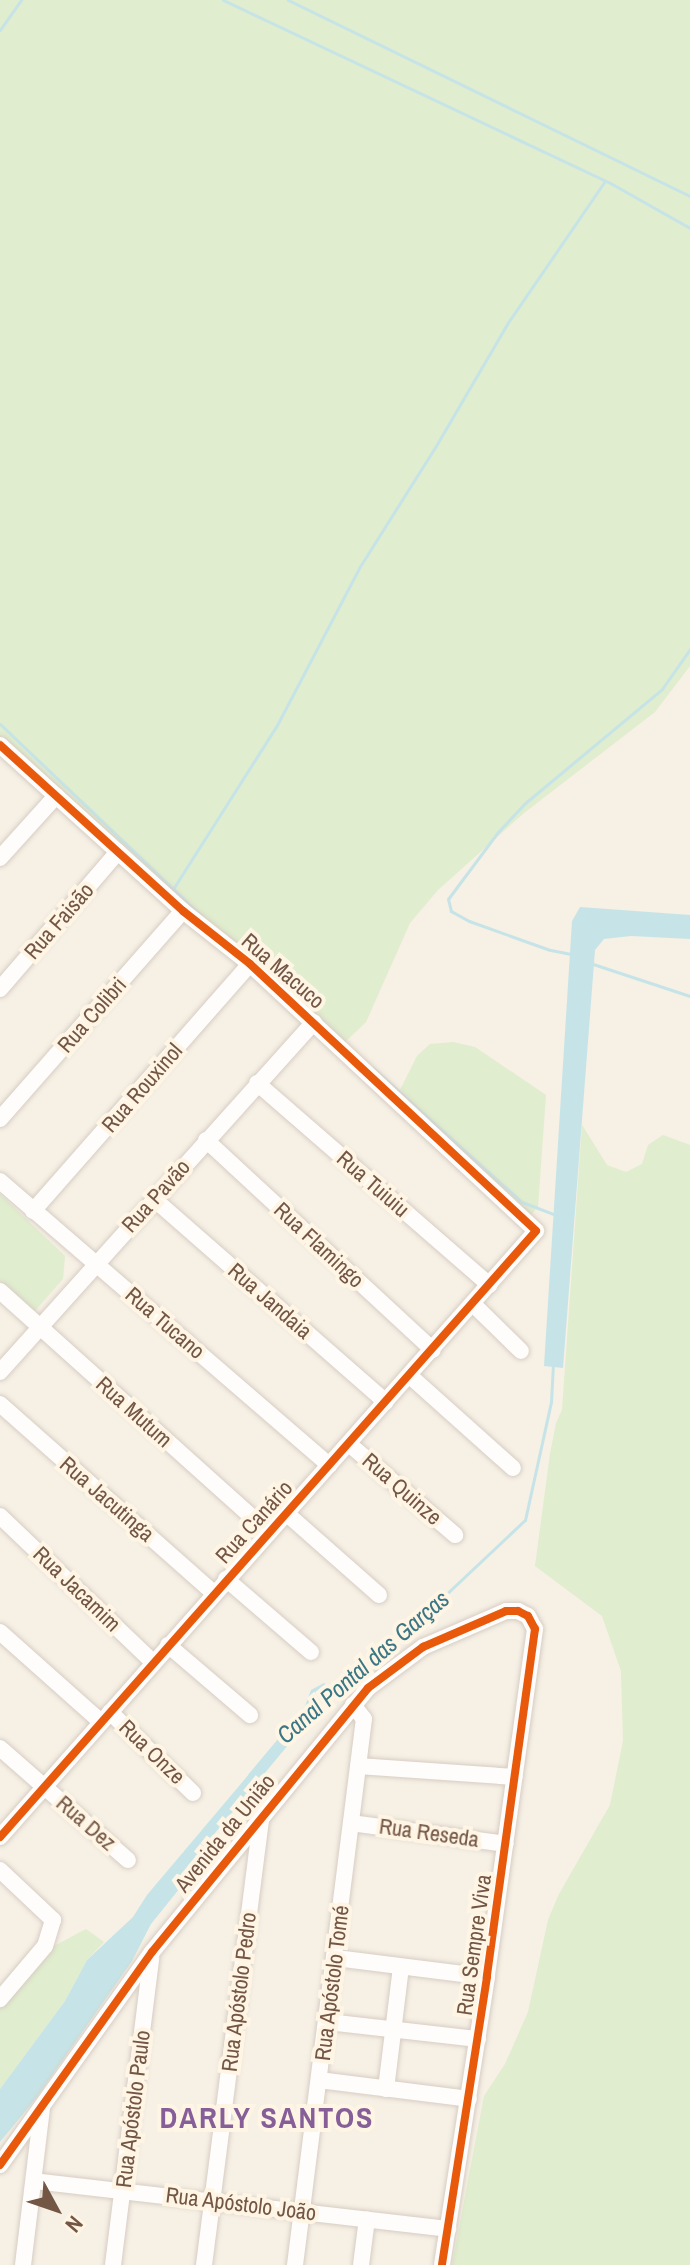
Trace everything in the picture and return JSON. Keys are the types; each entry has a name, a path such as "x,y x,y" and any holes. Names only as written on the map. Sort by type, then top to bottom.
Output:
{"street":[{"name":"Rua Macuco","path":"0,745 183,911 250,964 314,1022 536,1231"},
{"path":"0,858 56,796"},
{"name":"Rua Faisão","path":"0,989 118,852"},
{"name":"Rua Colibri","path":"0,1119 183,911"},
{"name":"Rua Rouxinol","path":"33,1211 250,964"},
{"name":"Rua Pavão","path":"0,1372 314,1022"},
{"name":"Rua Tuiuiu","path":"257,1083 489,1285"},
{"name":"Rua Flamingo","path":"206,1140 433,1350"},
{"name":"Rua Tucano","path":"0,1181 329,1465"},
{"name":"Rua Jandaia","path":"154,1199 386,1402"},
{"name":"Rua Canário","path":"0,1837 536,1231"},
{"name":"Rua Mutum","path":"0,1291 269,1532"},
{"path":"473,1304 521,1351"},
{"path":"410,1376 513,1468"},
{"name":"Rua Jacutinga","path":"0,1404 214,1593"},
{"name":"Rua Quinze","path":"349,1444 455,1535"},
{"path":"286,1513 379,1595"},
{"name":"Rua Jacamim","path":"0,1516 153,1662"},
{"path":"226,1579 311,1652"},
{"name":"Avenida da União","path":"0,2165 152,1952 262,1814 380,1677 423,1647 506,1611 524,1613 535,1629"},
{"name":"Rua Sempre Viva","path":"442,2265 478,2039 535,1629"},
{"name":"Rua Onze","path":"0,1632 193,1793"},
{"path":"168,1645 250,1715"},
{"name":"Rua Apóstolo Tomé","path":"295,2265 364,1719 353,1705"},
{"name":"Rua Dez","path":"0,1748 128,1860"},
{"path":"358,1766 515,1777"},
{"name":"Rua Apóstolo Pedro","path":"204,2265 262,1814"},
{"name":"Rua Reseda","path":"351,1823 506,1844"},
{"path":"0,1870 49,1912 53,1930 45,1946 0,1999"},
{"name":"Rua Apóstolo Paulo","path":"113,2265 152,1952"},
{"path":"336,1958 487,1977"},
{"path":"386,2089 401,1967"},
{"path":"328,2022 478,2039"},
{"path":"319,2080 469,2099"},
{"path":"23,2265 43,2107"},
{"name":"Rua Apóstolo João","path":"34,2181 448,2229"},
{"path":"361,2265 367,2219"}],"green space":[{"path":"0,0 690,0 690,666 655,712 524,813 438,890 410,923 366,1022 343,1044 0,741"},
{"path":"453,1042 475,1047 546,1095 538,1206 529,1218 400,1090 417,1056 430,1044"},
{"path":"582,1125 607,1165 626,1172 642,1164 648,1145 663,1135 690,1145 690,2265 452,2265 484,2096 505,2064 528,2012 548,1920 559,1894 610,1805 623,1741 621,1671 602,1616 535,1566 550,1454 562,1410"},
{"path":"0,1194 65,1256 63,1279 34,1312 0,1281"},
{"path":"86,1929 104,1942 87,1960 65,2001 0,2089 0,2006 54,1946"}],"water":[{"path":"580,907 690,915 690,939 631,936 604,939 595,950 563,1368 544,1366 572,921"},
{"path":"324,1683 330,1689 328,1697 215,1833 188,1878 151,1924 132,1961 37,2097 0,2142 0,2089 65,2001 87,1960 133,1917 147,1895 304,1709 311,1690"}],"waterway":[{"path":"0,30 21,0"},
{"path":"223,0 612,184 690,228"},
{"path":"288,0 690,196"},
{"path":"173,889 276,727 359,568 507,324 605,181"},
{"path":"576,955 550,950 469,921 451,911 448,899 498,832 524,804 662,689 690,649"},
{"path":"0,724 203,917"},
{"path":"593,964 690,996"},
{"path":"373,1068 522,1202 556,1215"},
{"name":"Canal Pontal das Garças","path":"329,1692 389,1648 525,1520 551,1402 553,1364"},
{"name":"Canal Pontal das Garças","path":"249,1775 295,1720"}],"cycle path":[{"path":"0,745 183,911 250,964 536,1231 0,1837"},
{"path":"0,2165 152,1952 368,1688 423,1647 506,1611 518,1611 528,1616 535,1629 487,1977 442,2265"}],"district":[{"name":"DARLY SANTOS","path":"267,2117"}]}
